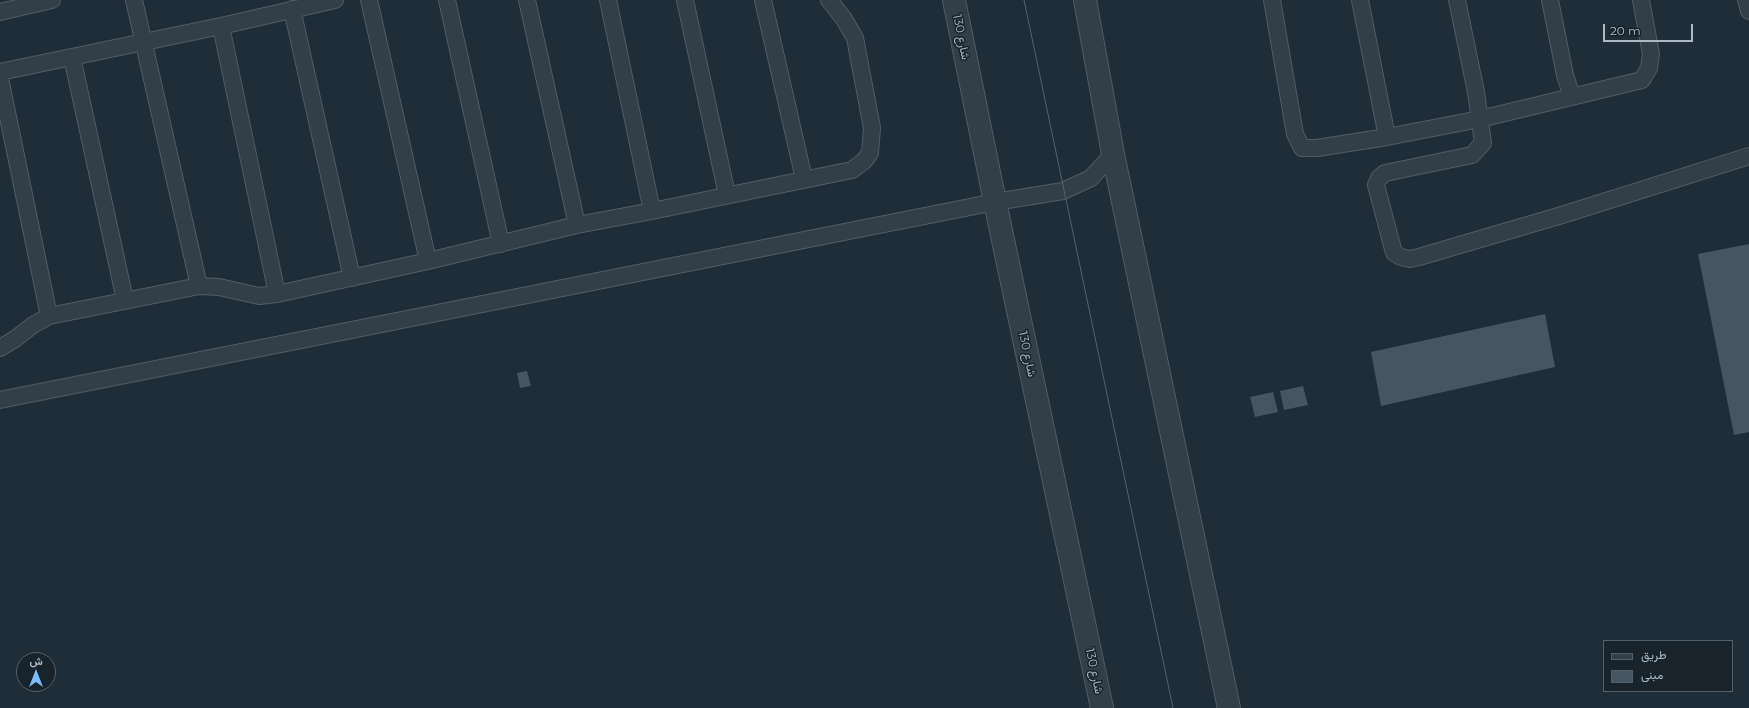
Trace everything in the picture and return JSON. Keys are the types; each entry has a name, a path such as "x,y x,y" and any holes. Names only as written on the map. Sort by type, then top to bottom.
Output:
{"street":[{"name":"شارع 130","path":"954,0 995,202 1102,708"},
{"path":"1085,0 1113,154 1229,708"}],"lane":[{"path":"0,12 52,0"},
{"path":"134,0 145,42 199,286"},
{"path":"0,72 221,26 335,0"},
{"path":"369,0 428,261"},
{"path":"447,0 501,244"},
{"path":"527,0 577,225"},
{"path":"608,0 652,211"},
{"path":"685,0 727,195"},
{"path":"763,0 804,179"},
{"path":"0,348 33,325 49,316 125,300 199,286 219,287 259,296 277,294 428,261 577,225 852,170 870,153 872,128 855,38 844,19 829,0"},
{"path":"1272,0 1295,134 1302,148 1317,148 1387,137 1480,119 1642,80 1649,68 1651,54 1641,0"},
{"path":"1360,0 1387,137"},
{"path":"1457,0 1476,92 1483,143 1472,155 1385,173 1379,178 1376,185 1394,253 1401,257 1410,259 1419,257 1569,213 1749,156"},
{"path":"1550,0 1565,75 1572,97"},
{"path":"1746,0 1749,11"},
{"path":"292,9 352,278"},
{"path":"221,26 277,294"},
{"path":"72,57 125,300"},
{"path":"0,78 49,316"},
{"path":"0,400 995,202 1063,191 1091,178 1113,154"}],"building":[{"path":"1749,244 1749,432 1734,435 1698,254"},
{"path":"1545,314 1555,367 1381,406 1371,352"},
{"path":"527,371 531,386 520,388 517,373"},
{"path":"1303,386 1308,405 1284,410 1280,391"},
{"path":"1273,392 1278,412 1255,417 1250,397"}],"tram line":[{"path":"1024,0 1173,708"}]}
